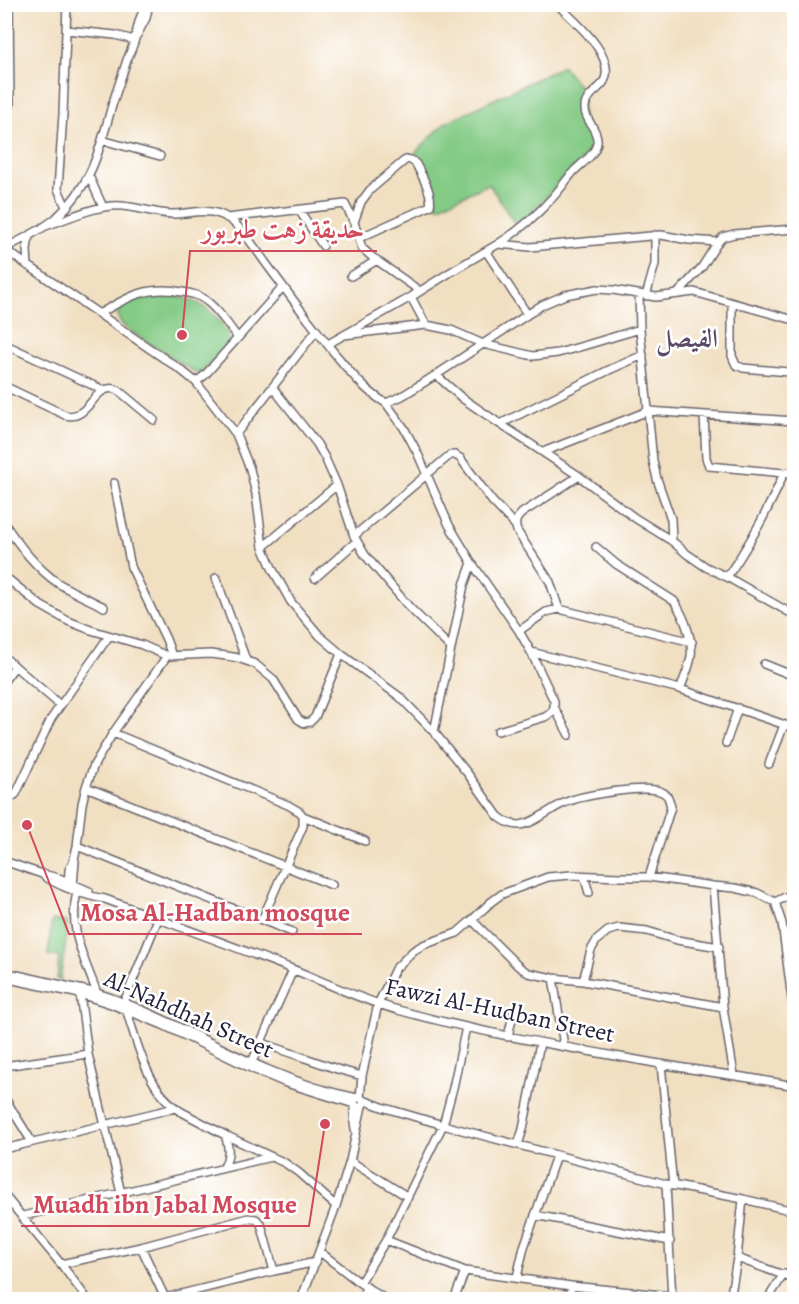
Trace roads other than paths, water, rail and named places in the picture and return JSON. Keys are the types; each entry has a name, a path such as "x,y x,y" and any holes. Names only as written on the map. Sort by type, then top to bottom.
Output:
{"street":[{"path":"4,123 8,115 10,93 6,35 9,4"},
{"path":"66,207 58,189 67,4"},
{"path":"148,4 138,22 89,176 76,196 43,227 4,249 196,382 236,434 252,477 263,547 291,602 321,636 341,654 400,697 435,732 498,816 509,823 522,825 570,800 642,789 664,793 669,798 670,807 649,877"},
{"path":"328,344 411,297 515,233 539,212 593,152 597,136 586,114 585,106 590,95 603,82 606,72 605,63 600,51 589,36 557,4"},
{"path":"66,30 134,39"},
{"path":"102,140 160,156"},
{"path":"354,222 361,202 370,190 404,161 410,159 416,164 431,200 430,206 359,238"},
{"path":"89,176 103,207"},
{"path":"227,218 345,204 354,222 362,248 420,291"},
{"path":"43,227 103,207 122,206 171,214 213,212 227,218 243,232 316,331 368,391 386,403 412,442 449,525 531,652 554,701 552,713 498,731"},
{"path":"299,210 323,246"},
{"path":"678,293 702,267 723,237 795,229"},
{"path":"498,244 530,247 655,235 718,242"},
{"path":"655,235 655,264 642,296 640,329 653,461 671,519 672,541"},
{"path":"28,266 29,236"},
{"path":"486,251 527,314"},
{"path":"351,276 377,260"},
{"path":"196,382 205,375 283,287"},
{"path":"386,403 436,375 542,305 581,292 597,289 613,290 656,297 694,292 795,320"},
{"path":"99,314 137,294 173,290 205,300 238,338"},
{"path":"411,297 426,325"},
{"path":"732,303 732,356 736,365 743,368 789,372"},
{"path":"344,335 426,325 451,330 483,344 533,356 583,346 640,329"},
{"path":"236,434 316,331"},
{"path":"4,344 103,390"},
{"path":"500,424 643,355"},
{"path":"436,375 462,398 579,476 706,567 795,615"},
{"path":"4,386 65,415 72,416 80,413 103,390 109,388 118,390 154,420"},
{"path":"273,388 317,444 337,485 355,539 370,562 410,608 452,648"},
{"path":"543,452 648,411 795,421"},
{"path":"704,415 706,458 709,466 795,472"},
{"path":"315,578 426,474 450,455 454,455 460,458 492,501 515,525 550,582 559,609"},
{"path":"727,577 768,507 784,473"},
{"path":"515,525 522,513 579,476"},
{"path":"114,483 131,567 166,639 169,656"},
{"path":"263,547 337,485"},
{"path":"4,523 22,548 51,578 104,607"},
{"path":"596,548 674,602 680,609 692,642 692,653 680,689"},
{"path":"435,732 464,585 472,563"},
{"path":"4,576 53,614 109,636 136,643 169,656 210,654 238,657 255,664 273,679 302,722 308,723 315,717 341,654"},
{"path":"216,578 246,660"},
{"path":"519,631 546,612 559,609 692,642"},
{"path":"4,798 12,797 18,790 60,705 109,636"},
{"path":"531,652 680,689 795,728"},
{"path":"59,878 67,874 74,859 82,804 94,765 148,681 169,656"},
{"path":"4,657 60,705"},
{"path":"764,664 795,676"},
{"path":"4,681 15,666"},
{"path":"554,707 569,735"},
{"path":"726,742 738,708"},
{"path":"770,764 784,725"},
{"path":"113,733 288,805 303,816 365,841"},
{"path":"86,787 332,885"},
{"path":"262,920 303,826 303,816"},
{"path":"77,846 292,932"},
{"path":"72,887 74,859"},
{"name":"Fawzi Al-Hudban Street","path":"4,861 59,878 72,887"},
{"path":"69,870 75,933 97,993"},
{"name":"Fawzi Al-Hudban Street","path":"42,874 48,879 99,894 105,899 378,1004 540,1043 795,1086"},
{"path":"301,1299 320,1252 350,1161 359,1123 362,1076 378,1004 390,977 403,959 413,951 457,933 502,894 548,877 571,875 649,877 735,888 756,893 775,902 782,923 795,1014"},
{"path":"584,876 589,892"},
{"path":"713,886 723,1007 734,1076"},
{"path":"775,902 795,893"},
{"path":"158,919 125,1006 154,1084 166,1100 176,1108 299,1173 336,1206"},
{"path":"472,920 528,973 723,1007"},
{"path":"583,981 591,950 597,940 608,931 619,928 647,931 677,940 719,947"},
{"path":"252,1062 293,970"},
{"name":"Al-Nahdhah Street","path":"4,972 97,993 255,1070 297,1086 359,1102"},
{"name":"Al-Nahdhah Street","path":"4,978 125,1006 181,1027 278,1074 359,1102"},
{"path":"553,978 564,1046"},
{"path":"80,994 88,1054 121,1192"},
{"path":"508,1036 514,1010"},
{"path":"360,1299 364,1285 443,1125 466,1027"},
{"path":"262,1043 362,1076"},
{"path":"518,1146 540,1043"},
{"path":"4,1066 88,1054"},
{"path":"386,1240 465,1271 672,1298 670,1185 661,1064"},
{"path":"4,1097 32,1142"},
{"path":"359,1102 670,1185 795,1211"},
{"path":"4,1149 176,1108"},
{"path":"224,1167 229,1149 225,1135"},
{"path":"517,1277 524,1247 556,1156"},
{"path":"23,1216 272,1157"},
{"path":"350,1161 408,1197"},
{"path":"4,1195 88,1299"},
{"path":"730,1299 743,1199"},
{"path":"535,1215 670,1241"},
{"path":"61,1264 141,1247 253,1218 261,1224 274,1271"},
{"path":"141,1247 166,1299 316,1262"},
{"path":"320,1252 386,1299"},
{"path":"737,1258 795,1279"},
{"path":"454,1299 465,1271"},
{"path":"767,1299 784,1274"},
{"path":"569,1299 571,1286"}],"place":[{"name":"حديقة زهت طبربور","path":"182,335"},
{"name":"Mosa Al-Hadban mosque","path":"27,825"},
{"name":"Muadh ibn Jabal Mosque","path":"325,1124"}],"district":[{"name":"الفيصل","path":"687,338"}]}
